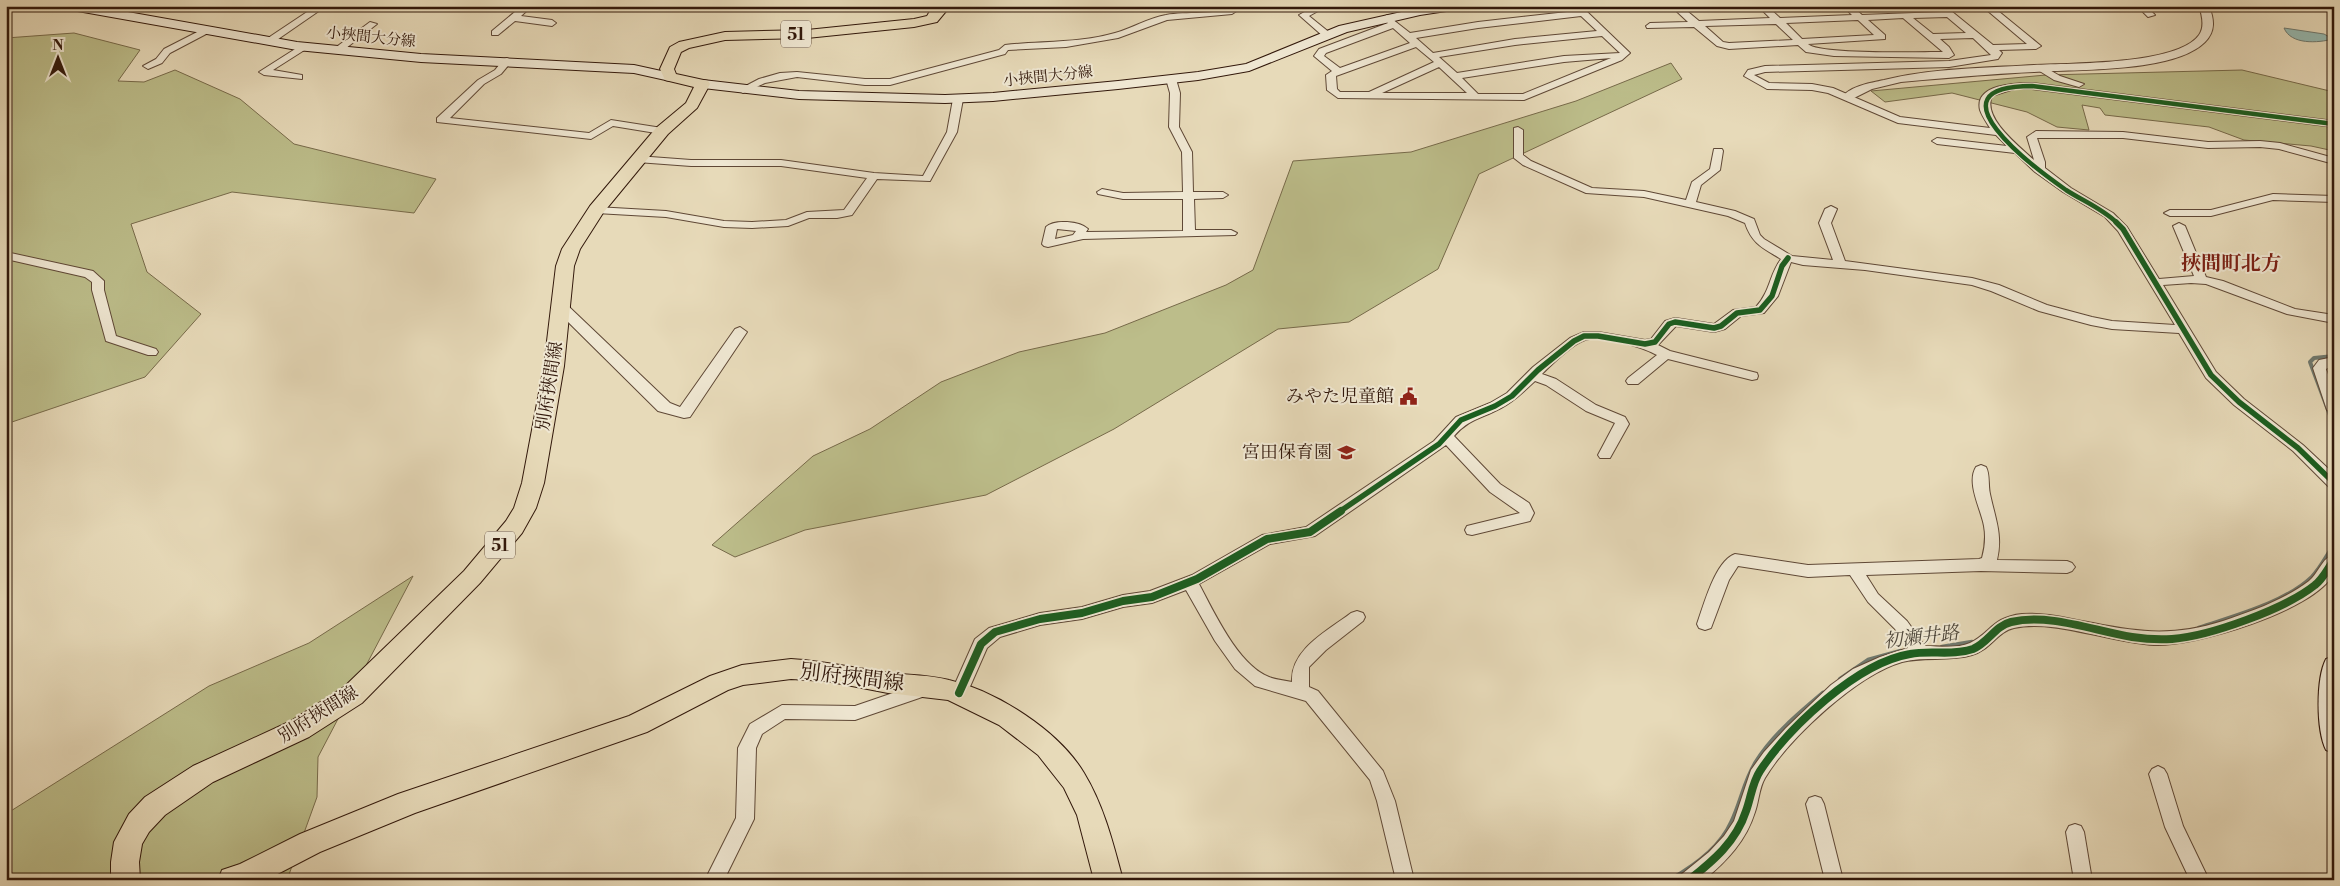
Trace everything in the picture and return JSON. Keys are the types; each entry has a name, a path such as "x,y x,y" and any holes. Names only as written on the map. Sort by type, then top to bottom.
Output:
{"main road":[{"name":"小挾間大分線","path":"72,6 304,47 421,58 634,69 670,77"},
{"name":"51","path":"670,77 668,70 673,53 679,47 689,44 725,36 807,34 907,24 932,19 940,10 940,6"},
{"name":"小挾間大分線","path":"703,84 799,95 958,99 1056,92 1171,79 1249,67 1326,35 1390,16 1453,6"},
{"path":"670,77 703,84"},
{"name":"別府挾間線","path":"126,880 125,862 128,842 139,823 155,806 203,774 292,733 353,695 472,577 514,527 525,508 533,483 554,366 560,306 568,258 579,234 596,210 662,131 689,108 703,84"},
{"path":"2334,665 2330,719 2334,742"},
{"name":"別府挾間線","path":"232,880 247,875 310,843 408,803 638,724 732,678 768,671 804,669 835,672 888,683 930,686 959,693 1008,717 1034,735 1057,756 1074,780 1091,815 1109,880"}],"street":[{"path":"268,42 322,6"},
{"path":"495,34 528,6"},
{"path":"743,90 767,78 790,74 882,82 897,81 1002,52 1005,48 1066,44 1118,36 1148,22 1166,18 1232,11 1240,6"},
{"path":"1324,6 1303,15 1326,35"},
{"path":"1576,6 1625,53 1623,54"},
{"path":"1675,6 1720,44 1729,46 1882,37"},
{"path":"1762,6 1800,42 1814,51 1949,55 1949,52 1905,16"},
{"path":"1847,6 1902,54"},
{"path":"1939,6 1996,53 1995,57 1978,61 1868,68 1765,69 1749,74 1755,81 1767,86 1816,87 1848,98 1898,120 1999,132"},
{"path":"1986,6 2036,46 1990,48"},
{"path":"2141,6 2151,15"},
{"path":"1848,98 1868,86 1901,79 2146,60 2180,52 2200,41 2208,31 2208,19 2204,6"},
{"path":"2329,6 2334,7"},
{"path":"1410,36 1478,25 1584,13"},
{"path":"1650,26 1948,14"},
{"path":"1339,72 1321,59 1319,56 1322,51 1390,16 1475,96"},
{"path":"513,18 552,23"},
{"path":"338,50 373,24"},
{"path":"148,66 159,61 167,52 205,31"},
{"path":"1432,56 1516,42 1604,33"},
{"path":"1931,37 1974,35"},
{"path":"1418,43 1331,75 1332,90 1338,94 1524,97 1619,58 1623,54"},
{"path":"299,77 264,72 304,47"},
{"path":"1455,76 1564,60 1623,54"},
{"path":"507,62 498,72 481,82 456,108 441,120 591,136 610,123 662,131"},
{"path":"1368,95 1440,63"},
{"path":"2041,68 2053,77 2061,80 2166,98 2179,104"},
{"path":"1171,79 1175,94 1174,127 1186,145 1189,234"},
{"path":"2334,124 2256,116 2042,86 2012,86 1989,94 1986,98 1985,110 1999,132 2040,170 2118,223 2205,367 2218,383 2298,448 2334,483"},
{"path":"637,159 691,163 780,163 874,176 926,179 952,132 958,99"},
{"path":"1518,130 1516,147 1518,156 1522,159 1590,191 1644,194 1732,213 1750,221 1755,236 1760,241 1788,258 1815,264 1840,264 1981,284 2043,308 2101,324 2182,329"},
{"path":"2040,170 2040,162 2032,137 2036,134 2122,135 2208,145 2260,144 2286,148 2334,161"},
{"path":"1937,141 2017,150"},
{"path":"1690,204 1696,184 1715,170 1718,151"},
{"path":"596,210 666,214 724,224 788,223 807,215 848,213 874,176"},
{"path":"1102,192 1123,196 1223,195"},
{"path":"2170,213 2211,213 2273,197 2334,199"},
{"path":"1831,209 1825,223 1840,264"},
{"path":"2179,226 2201,279"},
{"path":"1080,236 1231,233"},
{"path":"6,254 89,274 98,281 98,290 110,338 152,352"},
{"path":"1645,344 1655,342 1669,324 1675,322 1714,328 1721,326 1737,313 1760,310 1772,296 1782,266 1788,258"},
{"path":"2155,283 2184,278 2201,279 2230,287 2282,309 2334,319"},
{"path":"560,306 664,407 684,413 740,332"},
{"path":"959,693 981,644 995,632 1033,621 1082,613 1123,601 1152,597 1190,582 1267,539 1280,536 1302,535 1316,529 1439,444 1461,420 1495,406 1512,396 1533,375 1574,341 1584,336 1598,336 1645,344 1666,354 1752,376"},
{"path":"1633,381 1666,354"},
{"path":"2334,361 2324,363 2319,368 2334,410"},
{"path":"1533,375 1551,382 1591,408 1620,420 1622,424 1605,455"},
{"path":"1446,436 1495,488 1524,507 1527,513 1525,516 1472,530"},
{"path":"1981,470 1980,482 1982,491 1994,528 1994,548 1990,561 1982,565"},
{"path":"1705,624 1720,584 1731,563 1735,560 1808,571 1982,565 2067,567"},
{"path":"1688,880 1719,857 1730,846 1744,818 1758,773 1776,748 1837,688 1866,669 1902,656 1920,652 1961,651 1973,648 1983,643 2007,623 2014,621 2049,622 2154,639 2190,637 2244,619 2306,592 2317,583 2334,560"},
{"path":"1854,569 1873,598 1901,625 1920,652"},
{"path":"1190,582 1223,640 1254,677 1262,682 1301,690 1312,696 1377,776 1386,801 1394,841 1405,880"},
{"path":"1301,690 1299,676 1302,664 1358,617"},
{"path":"714,880 745,819 747,748 756,730 782,712 855,714 930,686"},
{"path":"2158,774 2174,827 2200,880"},
{"path":"1815,804 1834,880"},
{"path":"2074,832 2083,880"}],"green space":[{"path":"74,33 140,50 118,81 144,82 175,70 240,99 294,144 436,179 414,213 232,192 131,224 147,272 201,314 145,377 6,424 6,38"},
{"path":"1671,63 1682,79 1479,174 1438,269 1349,322 1278,329 1114,429 986,495 805,530 735,557 712,545 813,456 870,429 941,382 1019,352 1105,333 1226,285 1253,270 1293,161 1411,152 1576,101"},
{"path":"2242,70 2334,92 2334,151 2311,146 2244,140 2209,127 2105,115 2100,108 2082,105 2089,130 2057,127 2027,112 1952,93 1885,102 1871,91 2046,75"},
{"path":"413,576 318,757 317,797 287,880 6,880 6,814 209,686 309,643"}],"water":[{"path":"2284,28 2324,34 2333,39 2313,42 2299,40 2288,34"}],"waterway":[{"name":"初瀬井路","path":"2334,356 2314,358 2310,362 2334,426"},
{"name":"初瀬井路","path":"2199,628 2258,608 2288,594 2312,577 2334,545"},
{"name":"初瀬井路","path":"1942,647 1972,642"},
{"name":"初瀬井路","path":"1840,679 1868,660 1901,651"},
{"name":"初瀬井路","path":"1670,880 1697,863 1720,841 1734,815 1745,784 1756,762 1786,725 1823,693"}],"cycle path":[{"path":"2334,124 2032,86 2013,86 1989,94 1986,98 1985,110 1995,128 2029,161 2067,190 2109,215 2123,229 2211,375 2239,402 2298,448 2334,483"},
{"path":"959,693 981,644 995,632 1040,619 1082,613 1123,601 1152,597 1197,579 1267,539 1310,532 1439,444 1461,420 1495,406 1512,396 1538,370 1574,341 1584,336 1598,336 1645,344 1655,342 1669,324 1675,322 1714,328 1721,326 1737,313 1760,310 1772,296 1782,266 1788,258"},
{"path":"1689,880 1716,858 1737,833 1746,812 1757,775 1775,751 1837,690 1871,667 1910,654 1954,652 1972,649 2005,624 2022,620 2049,621 2148,639 2171,639 2192,636 2250,618 2304,593 2323,577 2334,560"}],"place":[{"name":"みやた児童館","path":"1408,396"},
{"name":"宮田保育園","path":"1346,452"}],"district":[{"name":"挾間町北方","path":"2231,263"}]}
